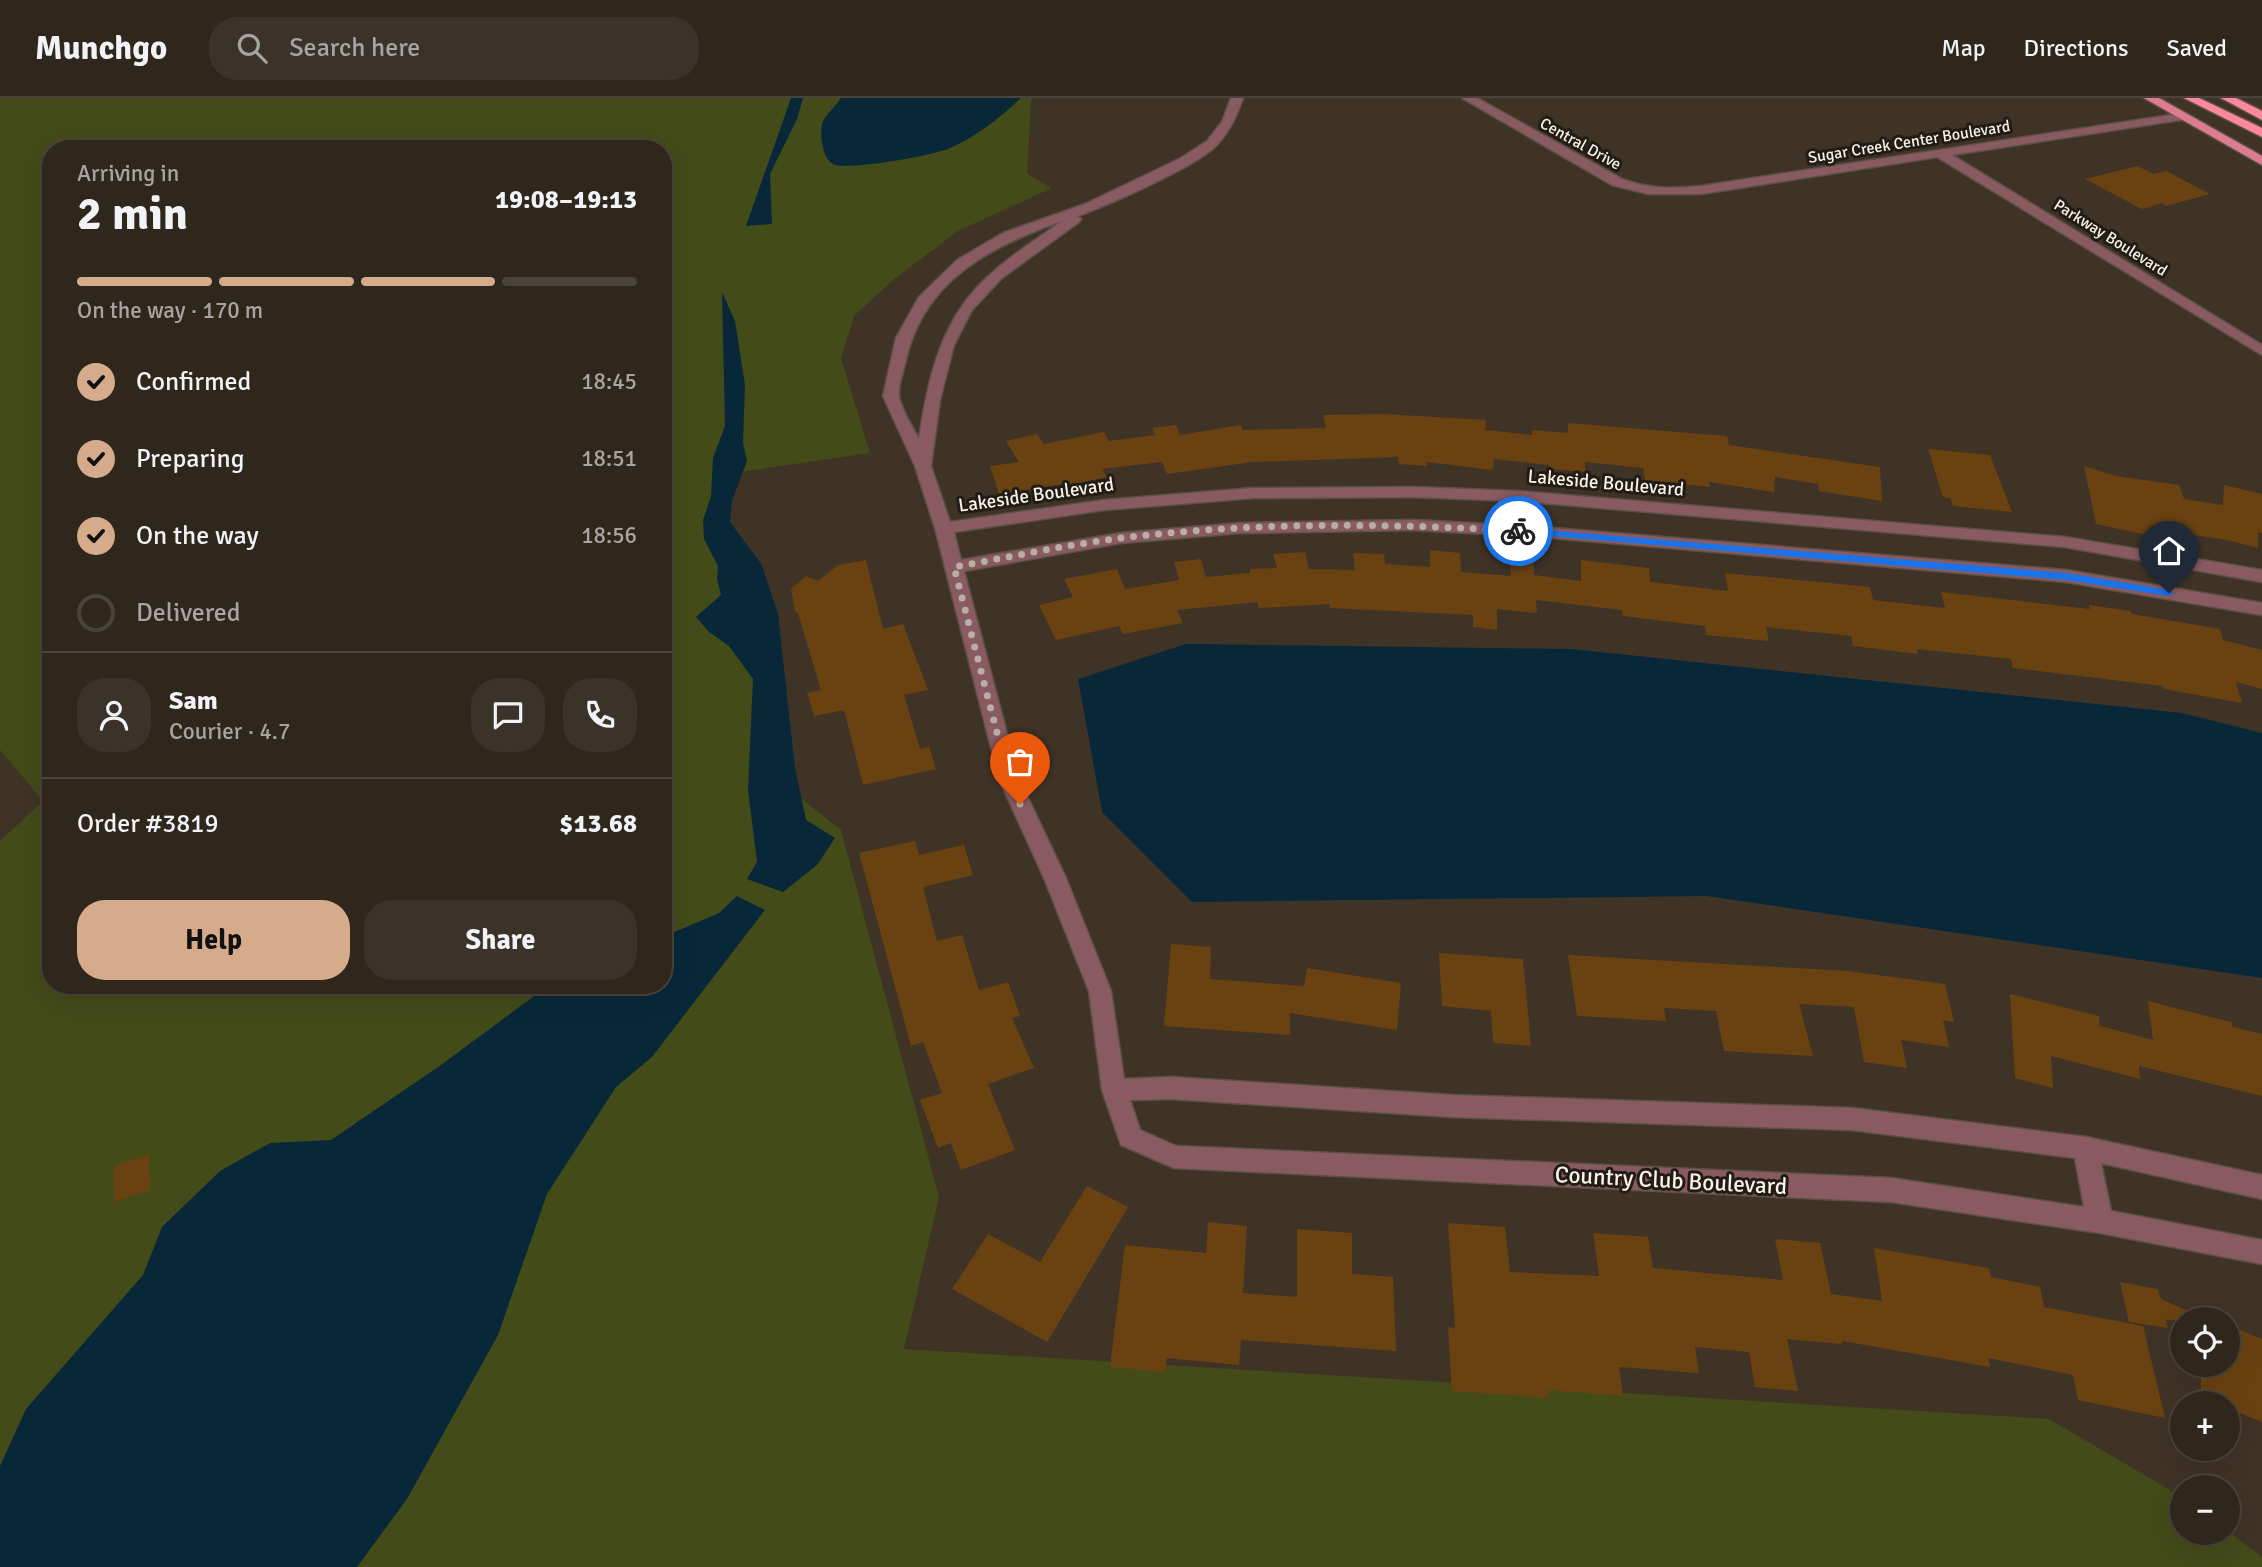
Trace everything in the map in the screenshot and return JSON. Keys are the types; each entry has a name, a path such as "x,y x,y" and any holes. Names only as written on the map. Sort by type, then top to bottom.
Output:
{"highway":[{"path":"2190,98 2262,133"},
{"path":"2227,98 2262,116"}],"main road":[{"path":"2150,98 2262,162"}],"street":[{"name":"Country Club Boulevard","path":"1237,98 1228,123 1211,144 1185,162 1090,207 1008,236 962,262 924,300 904,338 891,396 923,466 944,528 1009,779 1055,878 1100,991 1114,1090 1130,1137 1174,1157 1891,1190 2100,1221 2262,1252"},
{"name":"Central Drive","path":"1468,98 1617,182 1643,191"},
{"name":"Sugar Creek Center Boulevard","path":"1643,191 1701,190 2180,116"},
{"name":"Parkway Boulevard","path":"1941,154 2262,351"},
{"name":"Country Club Boulevard","path":"923,466 932,400 947,345 967,309 997,275 1090,207"},
{"name":"Lakeside Boulevard","path":"944,528 1104,505 1254,493 1412,492 1517,496 2065,542 2262,576"},
{"path":"1412,492 1413,524"},
{"path":"1816,521 1826,556"},
{"path":"954,567 1121,538 1240,528 1413,524 2066,576 2254,607 2241,571"},
{"path":"1114,1090 1171,1088 1452,1106 1852,1119 2086,1149 2262,1187"},
{"path":"2086,1149 2100,1221"}],"green space":[{"path":"0,98 1034,98 1031,101 1027,174 1052,188 958,231 893,280 854,316 841,358 870,453 726,474 717,531 789,789 841,830 939,1197 904,1349 2049,1419 2170,1490 2170,1545 2240,1545 2240,1540 2262,1557 2262,1567 0,1567 0,841 42,802 42,994 672,994 672,140 42,140 42,800 0,750"}],"water":[{"path":"791,98 803,98 797,119 770,174 772,224 746,226"},
{"path":"841,98 1021,98 985,128 945,150 888,162 841,166 833,164 826,157 821,134 823,121"},
{"path":"722,292 735,321 745,385 743,443 747,461 732,501 730,522 762,565 778,614 795,768 806,820 835,838 817,865 783,892 747,879 757,862 748,790 753,679 729,646 709,632 696,617 721,595 717,579 718,566 704,539 703,520 711,496 713,458 725,426"},
{"path":"1186,644 1571,649 2182,713 2262,733 2262,978 1707,896 1192,902 1102,812 1078,679"},
{"path":"737,896 765,910 652,1057 616,1087 547,1194 498,1335 407,1499 357,1567 0,1567 0,1466 26,1409 143,1275 162,1227 220,1171 270,1143 331,1140 441,1065 537,994 672,994 672,933 719,913"}],"building":[{"path":"2137,166 2154,174 2166,171 2210,194 2166,206 2162,203 2142,209 2085,179"},
{"path":"1383,414 1486,420 1485,430 1532,435 1532,430 1568,433 1568,423 1727,436 1729,445 1880,467 1882,501 1819,491 1818,484 1775,477 1774,492 1709,482 1710,487 1645,480 1643,468 1585,462 1585,472 1494,459 1493,470 1427,462 1427,466 1399,464 1398,457 1252,462 1167,474 1162,462 1102,469 1107,477 1070,485 1069,483 999,494 990,466 1019,462 1006,441 1037,434 1044,444 1104,432 1109,441 1155,435 1152,428 1176,425 1180,435 1240,425 1243,430 1326,428 1323,415"},
{"path":"1928,449 1990,455 2012,512 1953,506 1950,498 1943,497"},
{"path":"2084,466 2116,476 2179,485 2184,499 2223,505 2224,485 2262,494 2262,533 2258,532 2258,548 2227,540 2154,529 2157,537 2096,524"},
{"path":"1430,550 1460,553 1461,572 1511,576 1510,556 1533,558 1534,575 1581,581 1581,560 1649,568 1650,582 1728,591 1725,573 1870,587 1873,600 1945,608 1941,592 2130,611 2132,614 2220,629 2223,640 2262,650 2262,689 2236,682 2242,703 2164,689 2163,686 2013,668 2011,659 1917,649 1918,654 1853,646 1851,636 1766,627 1769,641 1706,635 1705,626 1623,616 1622,610 1536,600 1537,613 1497,609 1497,630 1473,627 1473,615 1330,608 1330,604 1259,608 1257,602 1177,610 1183,623 1123,634 1119,626 1056,640 1039,605 1073,597 1064,579 1117,569 1125,589 1179,580 1174,562 1201,559 1206,577 1250,573 1250,569 1277,568 1273,554 1305,552 1309,569 1355,570 1353,553 1384,554 1385,564 1430,567"},
{"path":"866,560 883,629 903,624 928,690 904,695 920,749 929,747 936,769 863,785 844,710 814,716 807,693 821,690 798,613 795,611 791,589 806,576 818,581 838,565"},
{"path":"915,841 919,855 964,845 973,875 923,887 937,941 962,935 979,990 1008,982 1020,1016 1012,1018 1034,1068 988,1084 1015,1150 961,1170 951,1143 938,1148 920,1100 942,1093 923,1042 911,1046 859,853"},
{"path":"1171,944 1211,947 1210,979 1304,986 1307,968 1401,983 1397,1030 1290,1013 1290,1035 1164,1026"},
{"path":"1439,953 1523,959 1531,1046 1493,1043 1491,1011 1442,1006"},
{"path":"1568,955 1847,971 1945,984 1954,1022 1943,1020 1949,1047 1901,1040 1907,1068 1864,1062 1854,1007 1799,1004 1813,1056 1724,1051 1716,1011 1664,1008 1666,1021 1577,1016"},
{"path":"2010,994 2099,1016 2100,1026 2153,1040 2148,1001 2231,1022 2233,1027 2262,1034 2262,1096 2139,1066 2140,1079 2051,1056 2053,1088 2015,1078"},
{"path":"149,1154 150,1190 114,1202 114,1166"},
{"path":"1087,1186 1128,1207 1047,1342 952,1289 988,1234 1040,1262"},
{"path":"1208,1222 1247,1226 1243,1293 1297,1297 1297,1229 1352,1233 1352,1274 1393,1277 1396,1351 1241,1340 1239,1365 1167,1358 1165,1372 1110,1367 1125,1245 1206,1253"},
{"path":"1448,1223 1505,1227 1510,1272 1599,1276 1593,1233 1648,1237 1653,1268 1783,1280 1775,1239 1820,1243 1831,1294 1882,1301 1874,1248 1989,1268 1991,1277 2040,1287 2044,1307 2143,1326 2165,1418 2078,1400 2073,1375 1988,1358 1990,1367 1842,1341 1842,1344 1787,1339 1798,1391 1755,1387 1749,1352 1695,1347 1699,1373 1619,1367 1623,1396 1548,1390 1549,1398 1452,1391 1448,1327 1455,1328"},
{"path":"2120,1282 2158,1289 2161,1299 2179,1307 2170,1307 2170,1320 2166,1320 2168,1328 2129,1322"},
{"path":"2240,1330 2262,1339 2262,1422 2240,1413 2240,1391 2201,1391 2201,1377 2240,1377"}],"way so far":[{"path":"1020,804 1009,779 954,567 1121,538 1240,528 1413,524 1518,531"}],"route":[{"path":"1518,531 2066,576 2169,593"}]}
